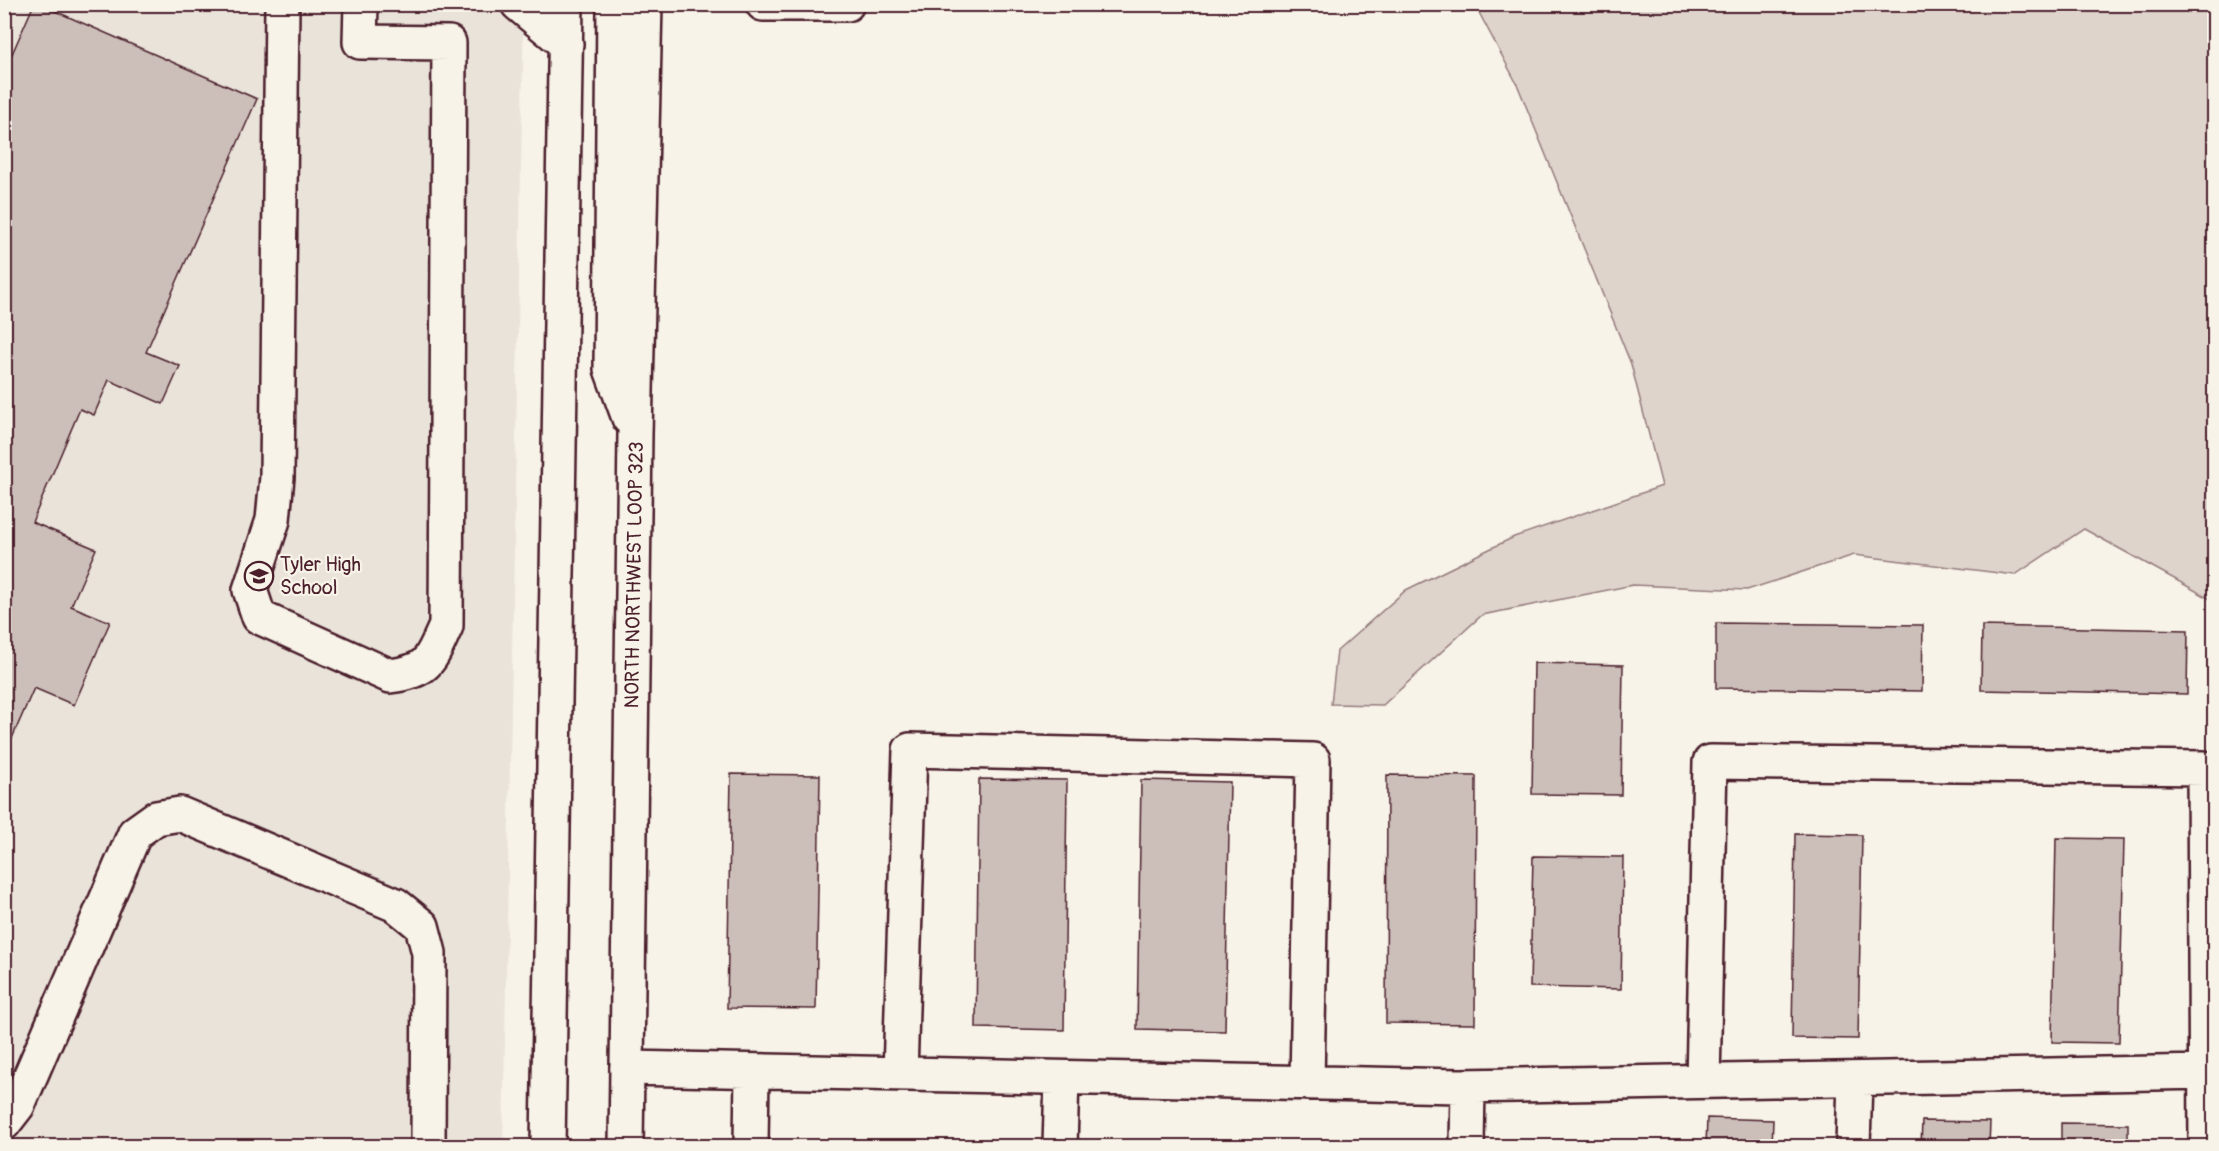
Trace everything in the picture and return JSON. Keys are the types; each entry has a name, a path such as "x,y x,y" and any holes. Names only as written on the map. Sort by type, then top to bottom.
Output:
{"main road":[{"path":"282,4 277,477 273,520 250,590 260,617 390,676 412,673 429,662 446,626 449,43 360,42 361,4"},
{"path":"518,4 566,44"},
{"path":"548,1146 566,4"},
{"path":"614,4 610,369 635,434"},
{"name":"NORTH NORTHWEST LOOP 323","path":"626,1146 635,434 645,4"},
{"path":"763,4 847,4"},
{"path":"900,1074 910,750 1312,760 1307,1083"},
{"path":"1703,1081 1710,762 2204,768 2206,1146"},
{"path":"4,1123 18,1105 135,833 156,819 180,814 396,905 422,926 429,953 428,1146"},
{"path":"627,1068 1468,1086 2206,1072"},
{"path":"751,1146 752,1071"},
{"path":"1060,1146 1062,1078"},
{"path":"1853,1146 1855,1079"},
{"path":"1467,1146 1468,1086"}],"shaded area":[{"name":"Tyler High School","path":"5,5 524,5 503,1146 5,1146"},
{"path":"1475,5 2214,5 2214,601 2084,529 2015,575 1854,555 1747,590 1633,585 1482,615 1383,705 1331,704 1337,651 1406,590 1514,537 1662,486 1631,364 1517,84"}],"building":[{"path":"34,4 39,4 257,99 146,352 180,366 163,404 109,380 94,415 80,409 32,522 96,549 71,606 110,622 74,705 34,688 10,743 4,741 4,50 12,54"},
{"path":"1716,623 1923,625 1922,691 1716,688"},
{"path":"1982,626 2188,630 2187,694 1981,690"},
{"path":"1534,663 1623,665 1621,795 1532,794"},
{"path":"731,774 820,775 816,1009 727,1008"},
{"path":"1387,775 1476,776 1475,1024 1386,1023"},
{"path":"979,779 1067,780 1064,1030 976,1028"},
{"path":"1141,780 1230,782 1225,1031 1137,1029"},
{"path":"1795,834 1862,835 1858,1039 1792,1038"},
{"path":"2056,838 2124,839 2119,1043 2052,1042"},
{"path":"1533,856 1623,857 1621,989 1530,987"},
{"path":"1707,1118 1773,1120 1772,1146 1706,1146"},
{"path":"1922,1121 1990,1122 1989,1146 1921,1146"},
{"path":"2061,1123 2128,1124 2128,1146 2061,1146"},
{"path":"913,1142 993,1143 993,1146 913,1146"}],"place":[{"name":"Tyler High School","path":"259,576"}]}
